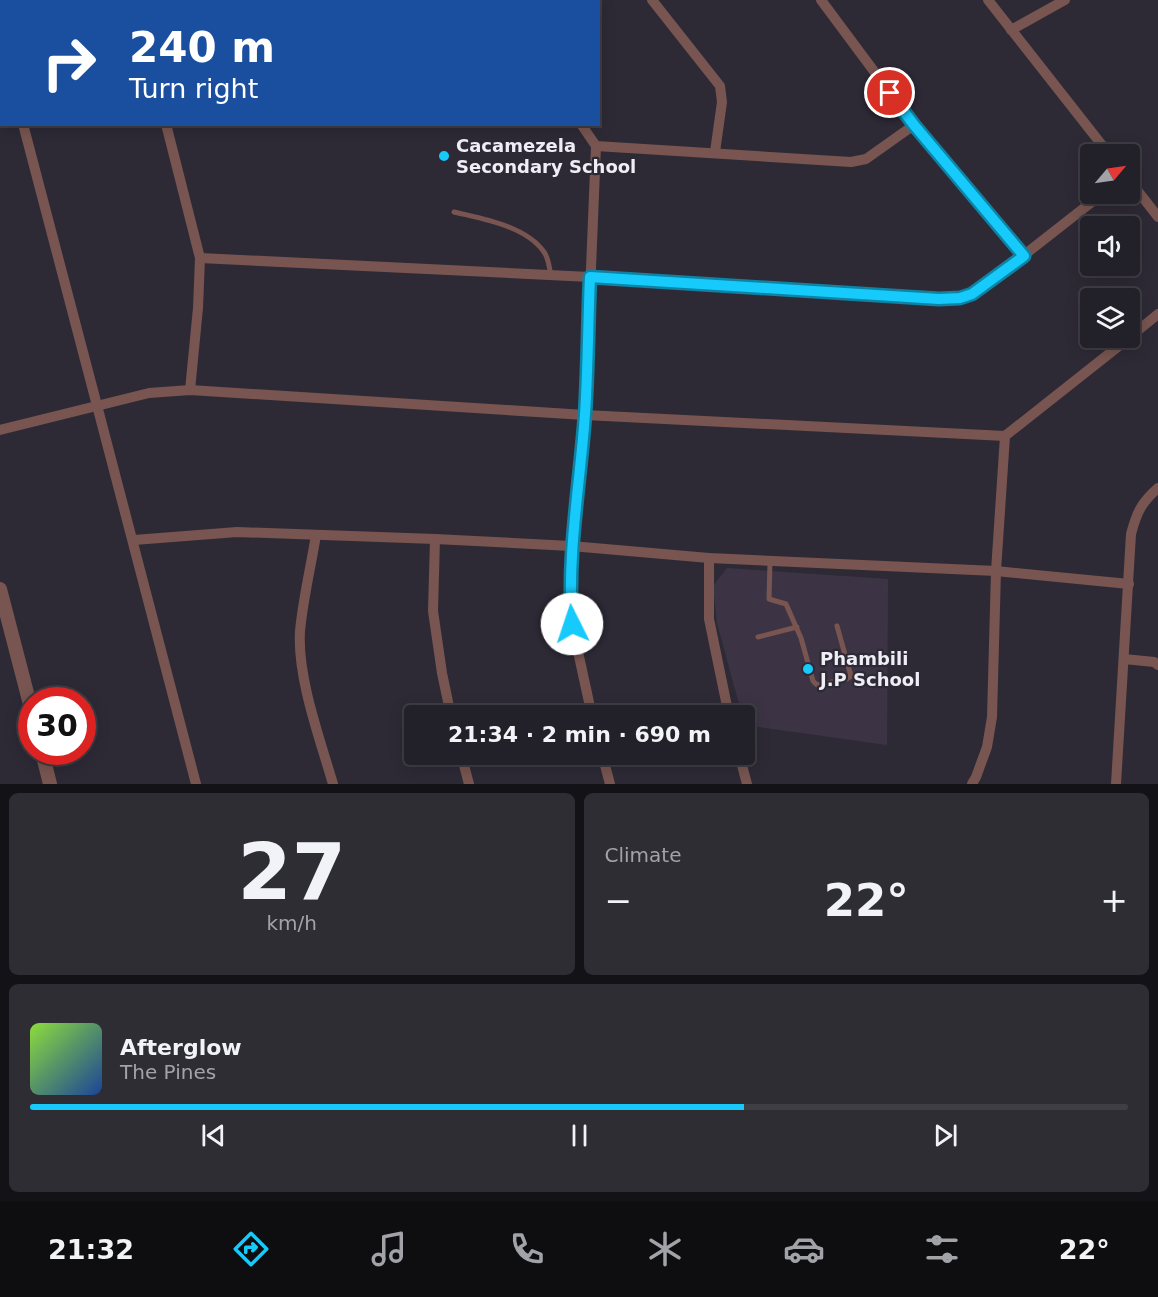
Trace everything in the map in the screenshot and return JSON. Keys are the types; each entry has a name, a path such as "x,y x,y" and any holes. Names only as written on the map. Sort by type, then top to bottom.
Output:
{"street":[{"path":"652,0 720,86 722,102 715,152"},
{"path":"821,0 914,125 1024,256"},
{"path":"988,0 1101,144"},
{"path":"1011,30 1065,0"},
{"path":"596,146 851,162 866,159 914,125"},
{"path":"24,126 96,406 134,540 196,784"},
{"path":"167,126 200,258 190,390"},
{"path":"582,126 596,146 585,415 569,588 572,624 590,705"},
{"path":"1140,194 1158,217"},
{"path":"200,258 590,277 939,299 960,298 972,294 1089,204"},
{"path":"1140,328 1158,314"},
{"path":"0,430 149,393 190,390 585,415 1005,436 1115,348"},
{"path":"972,784 987,747 992,717 996,571 1005,436"},
{"path":"1116,784 1131,534 1136,516 1144,501 1158,488"},
{"path":"134,540 237,532 572,546 709,558 996,571 1129,584"},
{"path":"316,535 300,632 302,662 305,684 333,784"},
{"path":"435,540 433,611 449,705"},
{"path":"709,558 709,619 727,705"},
{"path":"0,589 25,687"},
{"path":"1124,658 1154,662 1158,665"},
{"path":"45,765 50,784"},
{"path":"464,765 469,784"},
{"path":"605,765 610,784"},
{"path":"742,765 747,784"}],"lane":[{"path":"454,212 501,224 528,238 545,253 550,275"},
{"path":"770,561 769,599 784,603 797,627 813,681 820,685 847,680 851,676 837,626"},
{"path":"758,638 797,627"}],"shaded area":[{"name":"Phambili J.P School","path":"727,568 888,579 887,745 755,726 755,705 739,705 717,623 713,586"}],"place":[{"name":"Cacamezela Secondary School","path":"444,156"},
{"name":"Phambili J.P School","path":"808,669"}],"route":[{"path":"572,624 569,588 585,415 590,277 939,299 960,298 972,294 1024,256 890,93"}]}
